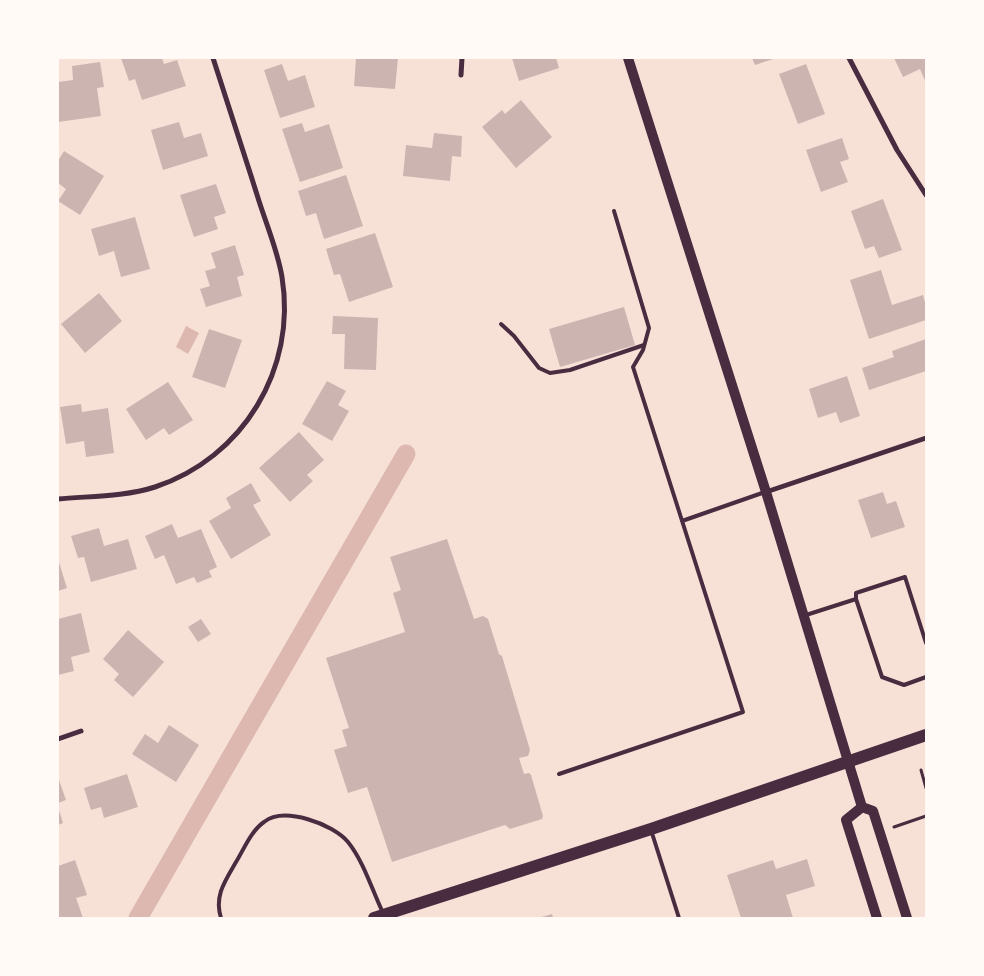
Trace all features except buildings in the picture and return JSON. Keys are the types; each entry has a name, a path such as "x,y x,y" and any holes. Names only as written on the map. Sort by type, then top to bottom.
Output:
{"main road":[{"path":"628,58 766,492 862,807"},
{"path":"379,917 651,829 926,735"},
{"path":"862,807 846,820 877,918"},
{"path":"862,807 873,811 907,918"}],"street":[{"path":"58,499 131,493 174,480 213,456 245,425 258,406 276,365 284,328 284,298 276,254 213,58"},
{"path":"461,75 462,58"},
{"path":"849,58 897,150 926,195"},
{"path":"766,492 926,438"},
{"path":"58,739 81,731"}],"lane":[{"path":"558,774 744,712 633,367 649,328 614,211"},
{"path":"501,324 514,336 539,368 550,373 570,370 644,344"},
{"path":"682,521 766,492"},
{"path":"926,643 905,577 856,593 856,599 882,677 904,685 926,677"},
{"path":"804,616 856,599"},
{"path":"221,918 217,905 219,894 254,831 265,820 280,816 294,816 329,828 346,840 357,854 379,917"},
{"path":"651,829 679,918"}],"path":[{"path":"921,770 926,788"},
{"path":"894,827 926,816"}],"shaded area":[{"path":"186,326 199,333 188,354 176,347"}],"waterway":[{"path":"138,918 406,454"}]}
